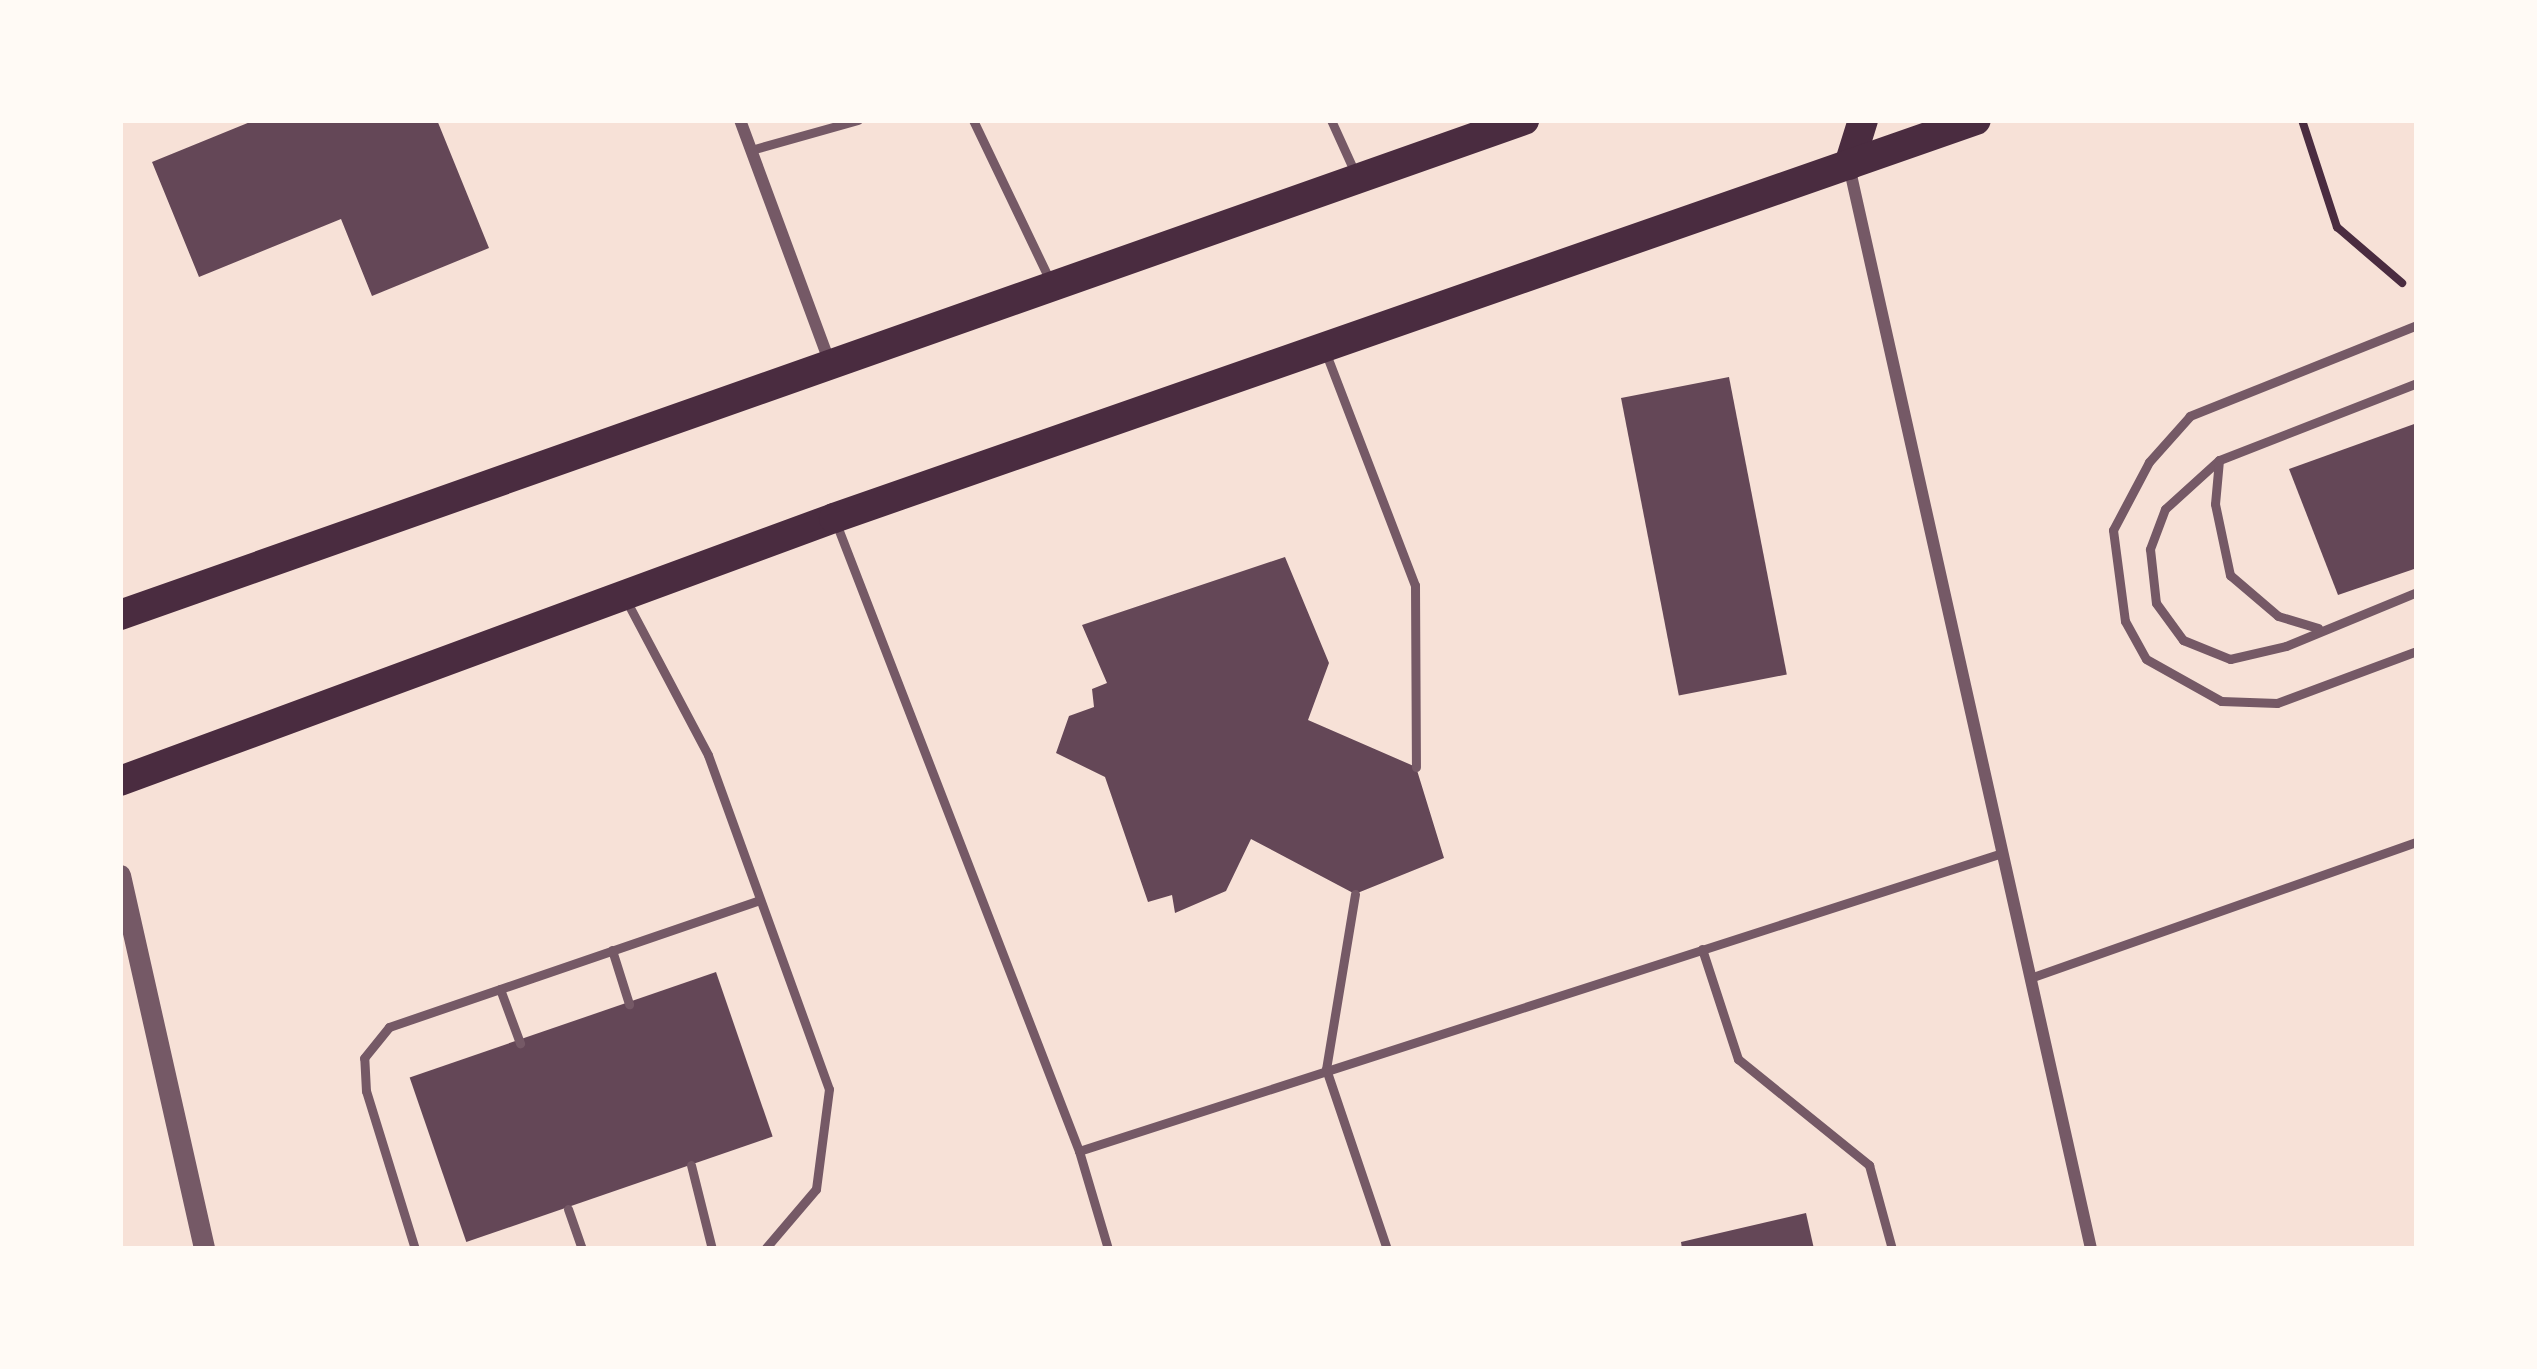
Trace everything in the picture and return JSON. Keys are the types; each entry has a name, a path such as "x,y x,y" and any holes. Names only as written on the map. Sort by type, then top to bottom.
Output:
{"main road":[{"path":"120,615 1524,120"},
{"path":"1849,165 1863,120"},
{"path":"120,782 834,518 1976,120"}],"street":[{"path":"740,120 831,367"},
{"path":"1849,165 2091,1249"},
{"path":"120,875 204,1249"}],"lane":[{"path":"752,150 858,120"},
{"path":"974,120 1053,288"},
{"path":"1331,120 1358,180"},
{"path":"2417,325 2190,416 2149,462 2114,530 2125,621 2146,659 2221,701 2277,704 2417,651"},
{"path":"1324,346 1415,585 1416,767"},
{"path":"2417,383 2219,460 2165,509 2150,549 2156,603 2183,640 2230,659 2417,592"},
{"path":"2219,460 2215,505 2230,575 2278,616 2319,628"},
{"path":"834,518 1079,1151 1108,1249"},
{"path":"623,595 708,754 829,1089 816,1189 765,1249"},
{"path":"2030,978 2417,842"},
{"path":"1079,1151 2002,853"},
{"path":"1354,894 1326,1069 1387,1249"},
{"path":"415,1249 365,1091 364,1058 389,1027 760,900"},
{"path":"1702,949 1738,1059 1869,1165 1892,1249"},
{"path":"612,950 628,1004"},
{"path":"500,989 520,1043"},
{"path":"691,1166 712,1249"},
{"path":"568,1209 583,1249"}],"path":[{"path":"2302,120 2337,227"}],"building":[{"path":"255,120 437,120 489,248 372,296 341,219 199,277 152,162"},
{"path":"1729,377 1787,674 1679,695 1621,398"},
{"path":"2417,423 2417,568 2338,595 2289,469"},
{"path":"1285,557 1329,663 1308,720 1416,767 1444,858 1355,894 1251,839 1226,891 1175,913 1172,895 1148,902 1105,777 1056,753 1069,716 1094,707 1092,689 1107,683 1082,625"},
{"path":"716,972 773,1137 466,1242 410,1077"},
{"path":"1806,1213 1814,1249 1682,1249 1681,1242"}]}
